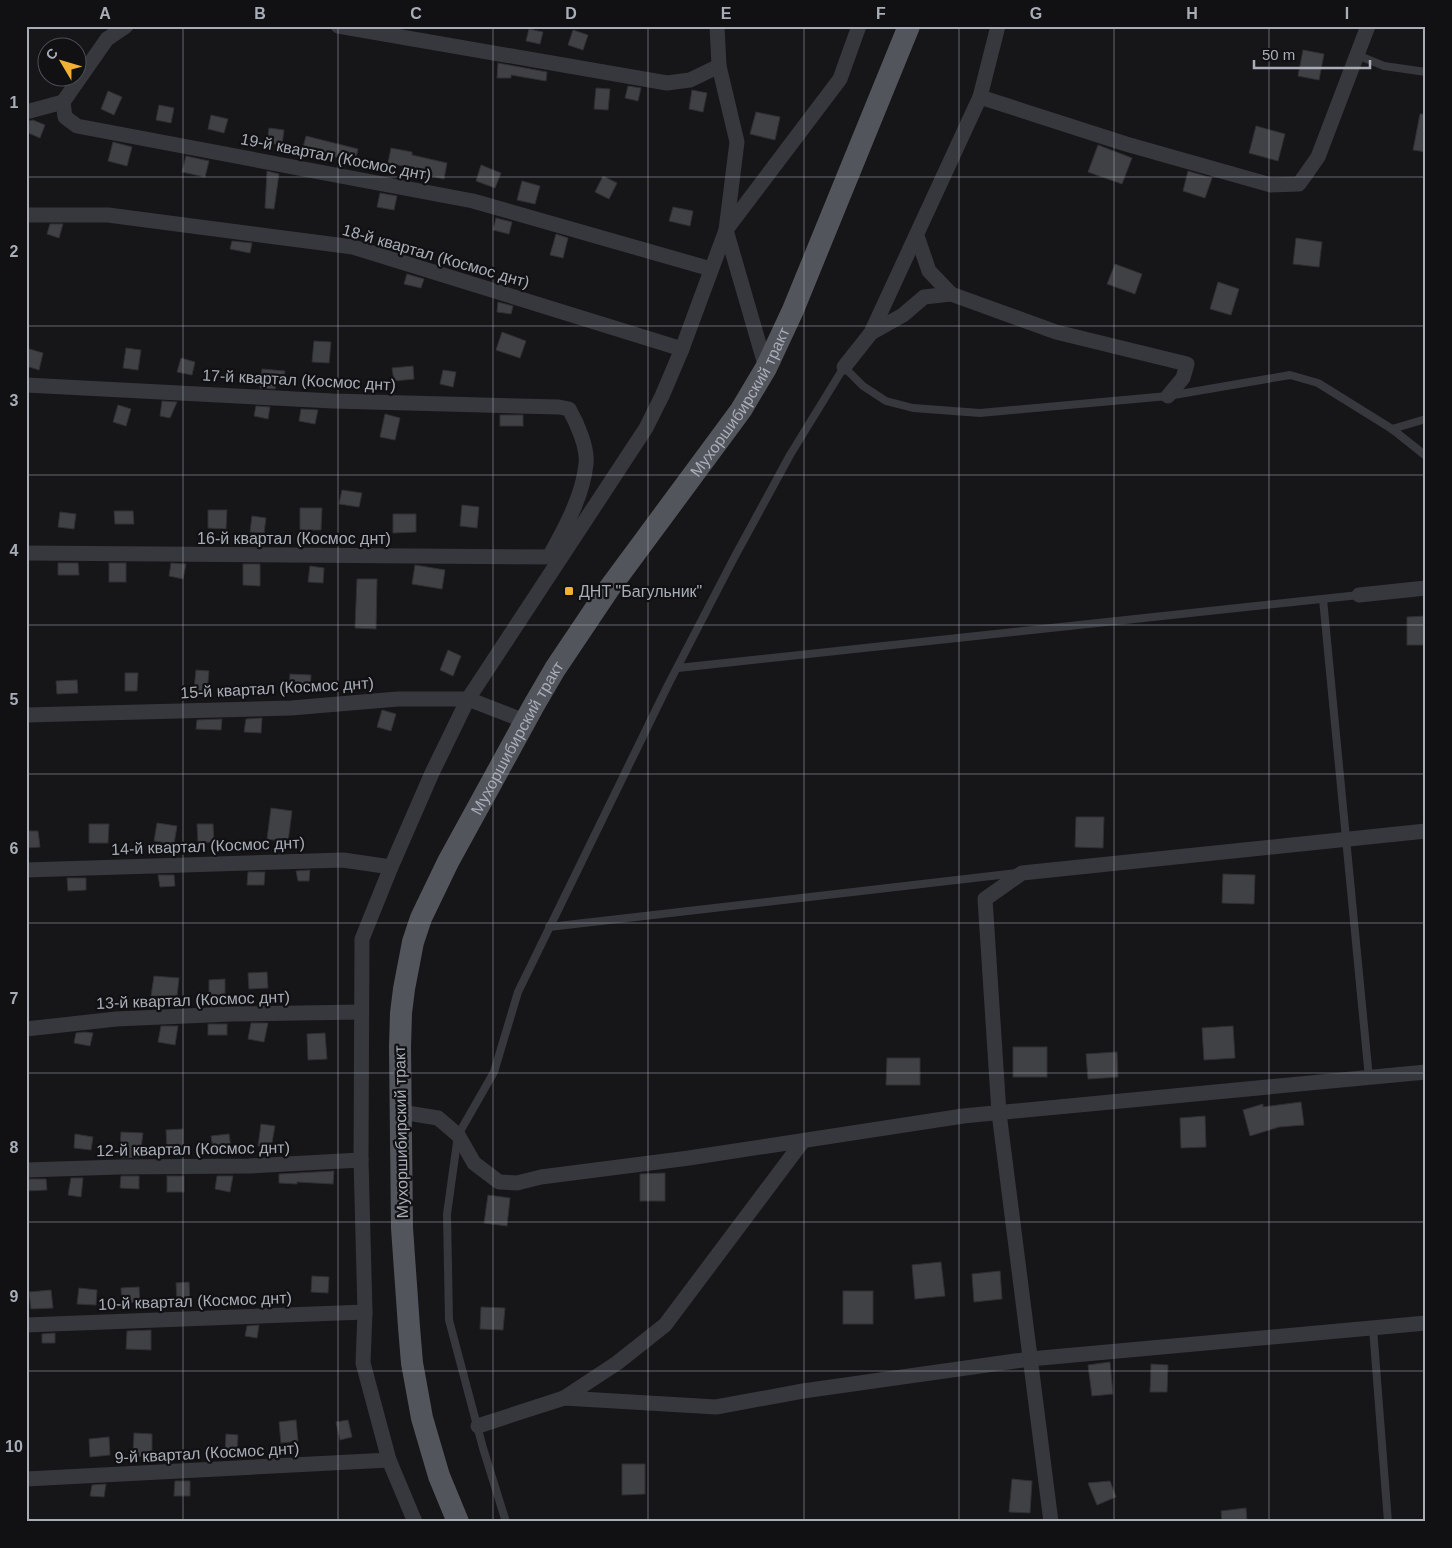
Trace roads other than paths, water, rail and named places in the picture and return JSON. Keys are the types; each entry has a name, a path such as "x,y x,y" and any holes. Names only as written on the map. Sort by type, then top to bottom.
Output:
{"main road":[{"name":"Мухоршибирский тракт","path":"458,1522 430,1448 418,1401 412,1363 402,1228 400,1013 407,966 413,942 421,918 444,870 534,705 578,633 741,410 766,368 793,310 909,26"}],"street":[{"path":"26,112 63,102 107,39 126,26"},
{"path":"338,26 667,83 690,80 719,66"},
{"path":"415,1522 389,1460 364,1363 365,1312 361,1160 362,939 432,773 468,699 555,557 646,428 682,349 726,230 737,142 719,66 717,26"},
{"path":"726,230 840,79 860,26"},
{"path":"844,367 871,333 980,97 998,26"},
{"path":"980,97 1126,144 1271,185 1299,184 1318,157 1357,55 1365,27"},
{"name":"19-й квартал (Космос днт)","path":"63,102 65,116 77,126 472,201 711,269"},
{"name":"18-й квартал (Космос днт)","path":"34,215 108,214 352,247 682,349"},
{"path":"26,226 34,215"},
{"path":"726,230 766,368"},
{"path":"917,236 929,271 951,294"},
{"path":"871,333 903,315 924,297 951,294 1056,332 1187,364 1183,378 1168,396"},
{"name":"17-й квартал (Космос днт)","path":"26,386 333,401 559,407 569,409 576,421 582,440 586,463 578,494 555,557"},
{"name":"16-й квартал (Космос днт)","path":"26,553 555,557"},
{"path":"1359,595 1426,588"},
{"name":"15-й квартал (Космос днт)","path":"26,715 292,708 398,698 468,699 525,722"},
{"path":"1051,1522 999,1113 985,899 1022,873 1426,831"},
{"name":"14-й квартал (Космос днт)","path":"26,870 343,860 391,867"},
{"name":"13-й квартал (Космос днт)","path":"26,1029 126,1018 361,1012"},
{"path":"401,1112 438,1118 458,1135 474,1162 499,1182 517,1183 541,1177 803,1141 963,1116 1426,1072"},
{"path":"478,1426 564,1398 617,1363 665,1325 803,1141"},
{"name":"12-й квартал (Космос днт)","path":"26,1170 249,1166 361,1160"},
{"name":"10-й квартал (Космос днт)","path":"26,1325 365,1312"},
{"path":"564,1398 716,1407 803,1391 1030,1359 1426,1323"},
{"name":"9-й квартал (Космос днт)","path":"26,1479 389,1460"}],"lane":[{"path":"1357,55 1384,66 1426,72"},
{"path":"506,1522 449,1320 447,1214 458,1135 494,1072 518,992 678,668 734,558 790,455 844,367 863,386 886,401 913,408 980,413 1168,396 1290,375 1318,383 1392,429 1426,456"},
{"path":"1392,429 1426,420"},
{"path":"678,668 1359,595"},
{"path":"1322,599 1369,1078"},
{"path":"549,927 1022,873"},
{"path":"1373,1328 1388,1522"}],"place":[{"name":"ДНТ \"Багульник\"","path":"569,591"}]}
